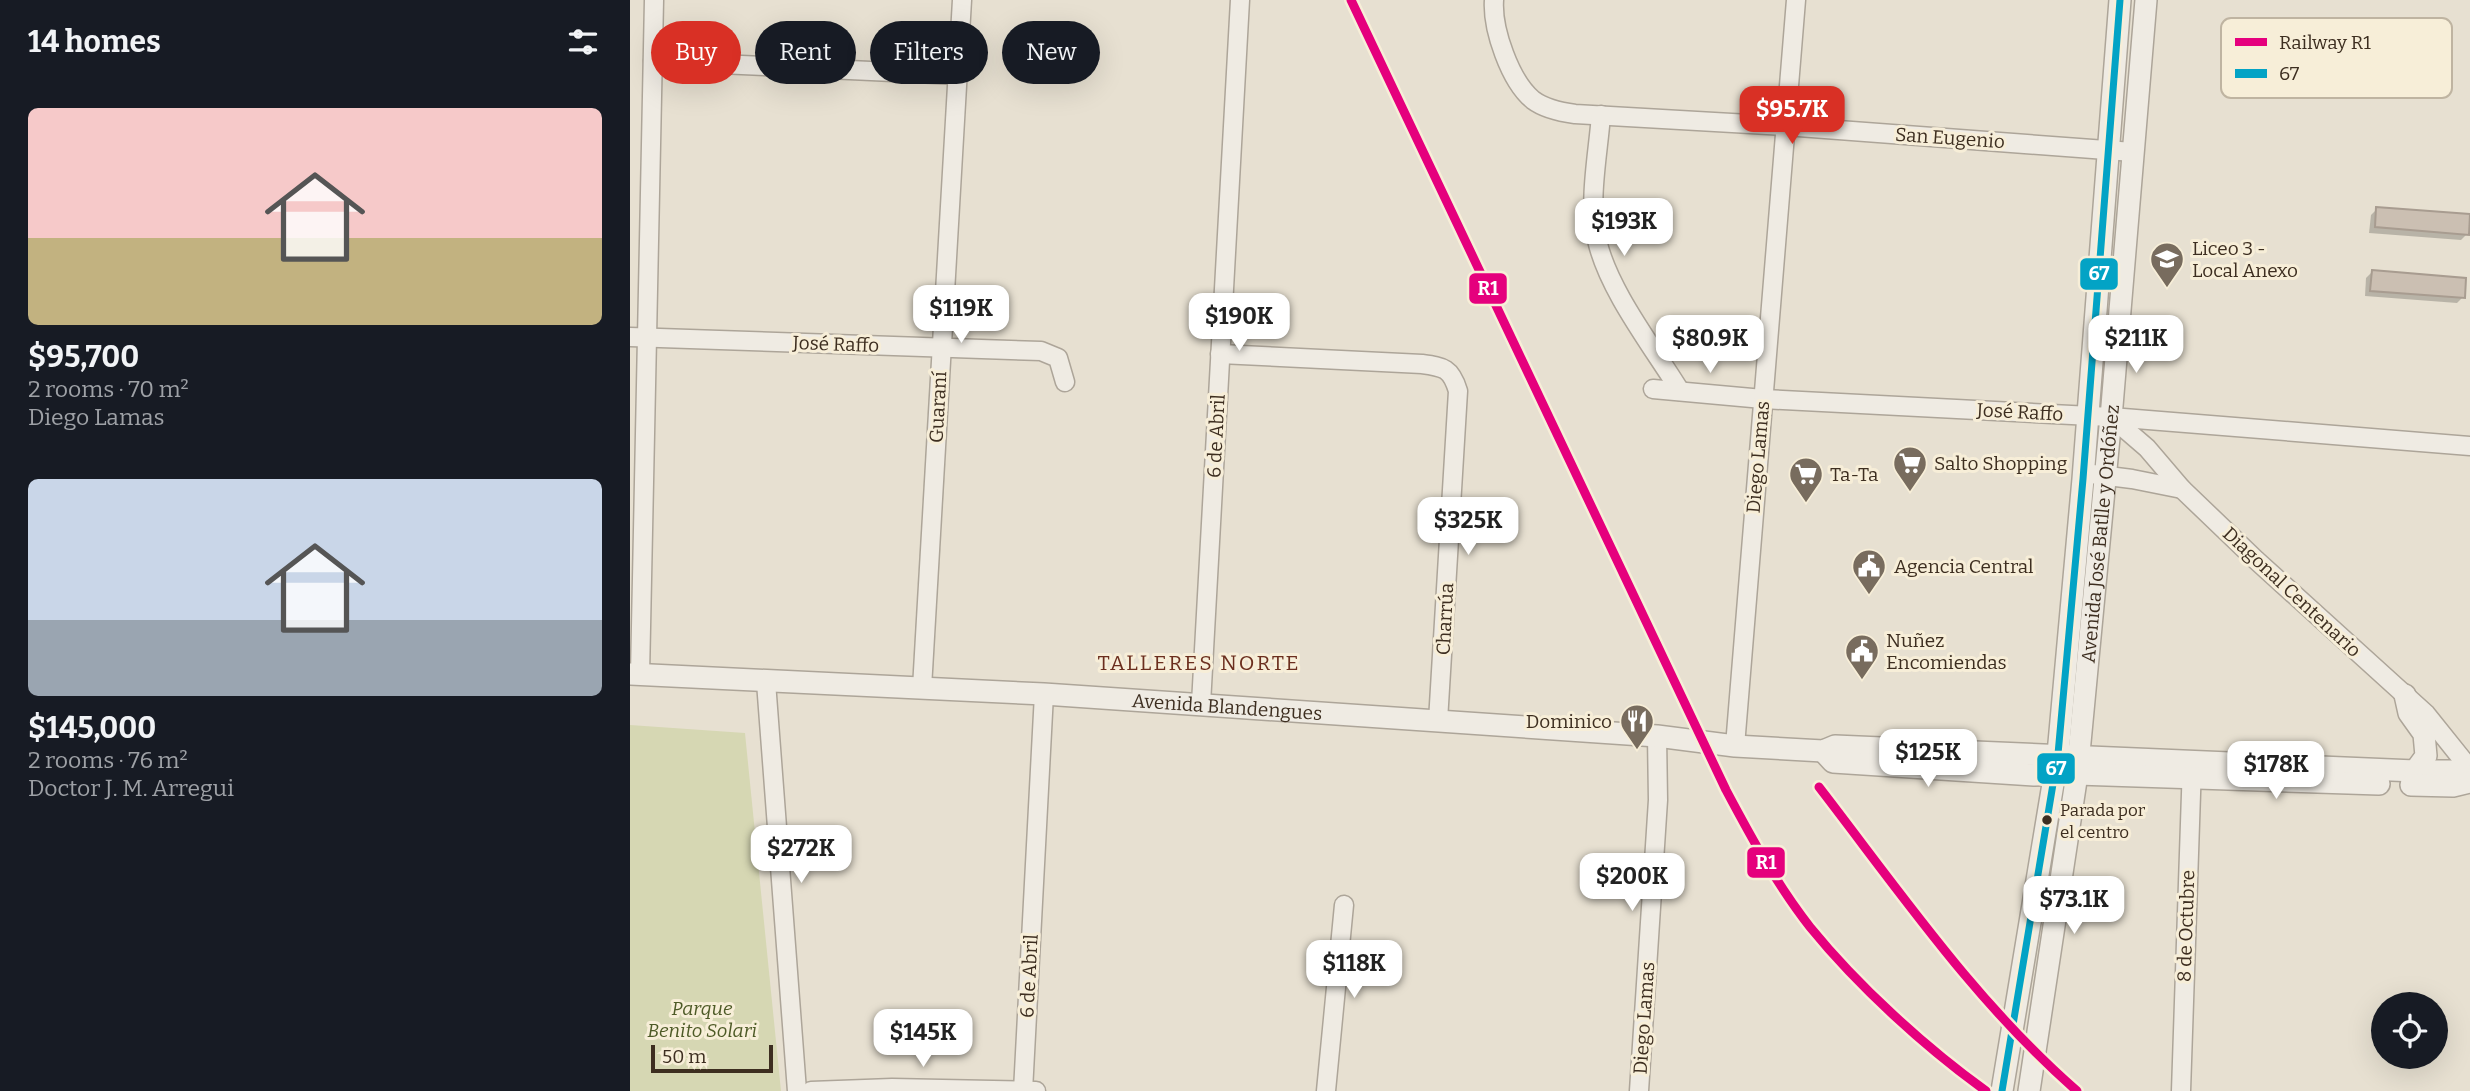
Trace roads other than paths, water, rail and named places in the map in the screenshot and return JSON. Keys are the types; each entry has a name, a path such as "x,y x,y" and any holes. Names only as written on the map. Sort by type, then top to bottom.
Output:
{"street":[{"path":"654,0 654,21"},
{"name":"Guaraní","path":"961,21 962,0"},
{"name":"6 de Abril","path":"1201,704 1240,0"},
{"name":"San Eugenio","path":"1494,0 1496,28 1517,80 1533,100 1554,111 2133,152"},
{"name":"Diego Lamas","path":"1735,746 1796,0"},
{"name":"Avenida José Batlle y Ordóñez","path":"2067,765 2083,479 2120,0"},
{"name":"Avenida José Batlle y Ordóñez","path":"2067,765 2111,417 2146,0"},
{"path":"741,65 870,71"},
{"path":"635,675 638,337 652,84"},
{"name":"Guaraní","path":"922,688 957,84"},
{"path":"1601,115 1594,206 1597,239 1618,292 1681,391"},
{"name":"José Raffo","path":"638,337 1041,351 1058,358 1065,382"},
{"name":"Charrúa","path":"1220,354 1439,366 1449,371 1454,378 1458,391 1438,721"},
{"name":"José Raffo","path":"1653,389 1763,399 2111,417 2470,446"},
{"name":"Diagonal Centenario","path":"2111,417 2147,448 2182,489 2256,560 2426,714 2470,769"},
{"path":"2083,479 2090,474 2105,475 2182,489"},
{"name":"Avenida Blandengues","path":"635,675 1044,694 1657,736 1735,746 1823,751 1833,762 2192,769 2414,778 2453,786 2470,782"},
{"path":"766,682 797,1091"},
{"name":"6 de Abril","path":"1023,1091 1044,694"},
{"path":"2405,695 2409,713 2424,734 2426,756 2414,778"},
{"name":"Diego Lamas","path":"1639,1091 1658,800 1657,736"},
{"path":"2002,1091 2067,765"},
{"path":"2029,1091 2067,765"},
{"name":"8 de Octubre","path":"2181,1091 2192,769"},
{"name":"Avenida Blandengues","path":"2414,778 2454,771 2470,777"},
{"path":"1326,1091 1344,905"},
{"path":"811,1091 892,1088 1036,1091"}],"rail line":[{"name":"R1","path":"1351,0 1726,790 1765,860 1810,927 1849,971 1916,1035 1986,1091"},
{"name":"R1","path":"1819,787 1973,984 2006,1022 2077,1091"}],"place":[{"name":"Liceo 3 - Local Anexo","path":"2167,289"},
{"name":"Salto Shopping","path":"1910,493"},
{"name":"Ta-Ta","path":"1806,504"},
{"name":"Agencia Central","path":"1869,596"},
{"name":"Nuñez Encomiendas","path":"1862,681"},
{"name":"Dominico","path":"1637,751"},
{"name":"Parada por el centro","path":"2047,820"}],"district":[{"name":"TALLERES NORTE","path":"1199,663"}],"park label":[{"name":"Parque Benito Solari","path":"702,1019"}]}
